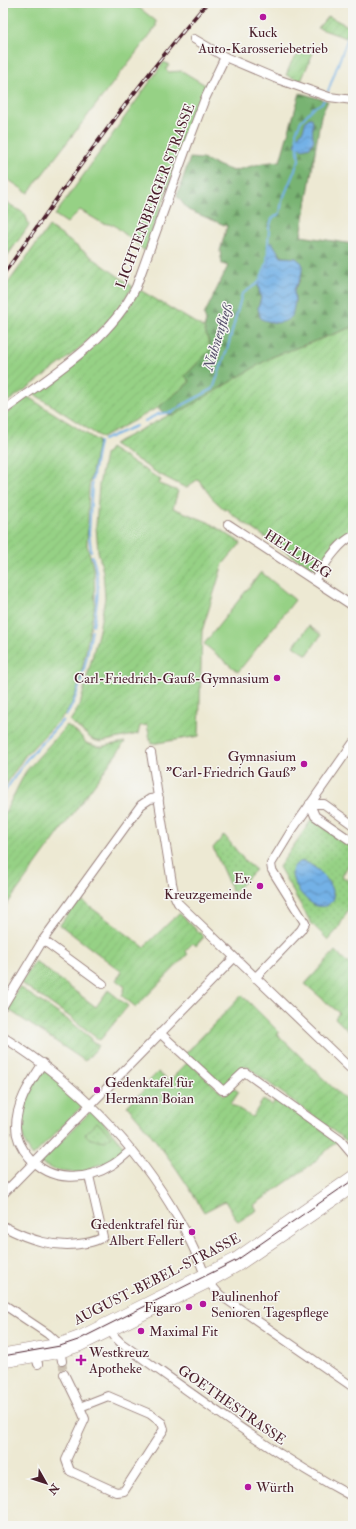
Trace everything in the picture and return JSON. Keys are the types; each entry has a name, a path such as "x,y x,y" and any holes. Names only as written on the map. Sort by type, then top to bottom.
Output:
{"street":[{"path":"194,40 225,57 277,79 328,97 353,100"},
{"name":"LICHTENBERGER STRASSE","path":"3,411 70,362 100,335 131,298 186,146 204,101 225,57"},
{"name":"HELLWEG","path":"228,524 353,606"},
{"path":"314,580 329,559 348,538 353,536"},
{"path":"255,978 301,930 305,923 272,870 271,864 310,804 353,743"},
{"path":"151,753 175,897 182,908 353,1071"},
{"path":"3,1006 43,940 141,805 150,799 159,798"},
{"path":"310,804 324,804 353,825"},
{"path":"310,804 315,816 353,842"},
{"path":"43,940 103,984"},
{"path":"3,1194 234,958"},
{"path":"160,1033 222,1090 225,1090 242,1073 246,1073 340,1140 351,1153"},
{"path":"3,1037 43,1063 90,1104 131,1150 160,1189 178,1219 207,1278 220,1295 353,1387"},
{"path":"43,1063 29,1084 22,1098 18,1108 16,1128 22,1148 34,1163 44,1171 60,1176 72,1178 89,1176 113,1165 131,1150"},
{"path":"3,1226 20,1235 42,1242 59,1245 75,1245 98,1241 103,1237 89,1176"},
{"name":"AUGUST-BEBEL-STRASSE","path":"207,1278 353,1176"},
{"name":"AUGUST-BEBEL-STRASSE","path":"3,1362 37,1360 79,1346 109,1326 207,1278 239,1265 353,1187"},
{"path":"3,1304 48,1334 61,1352"},
{"name":"GOETHESTRASSE","path":"109,1326 114,1336 121,1343 215,1410 274,1451 353,1497"},
{"name":"AUGUST-BEBEL-STRASSE","path":"3,1354 61,1352"},
{"path":"64,1374 85,1420 66,1460 70,1471 116,1492 124,1492 164,1429 162,1423 150,1414 108,1396 80,1407"}],"green space":[{"path":"3,3 133,3 156,21 156,27 28,193 3,176"},
{"path":"328,16 350,27 346,38 318,28"},
{"path":"304,49 313,53 301,81 286,75 292,61"},
{"path":"164,62 169,65 166,69 168,72 182,71 207,86 194,115 145,251 114,225 102,223 80,210 67,223 55,215"},
{"path":"300,93 328,101 321,116 301,236 353,244 351,288 353,289 353,327 272,357 175,415 169,415 157,408 190,382 185,376 211,349 204,328 206,321 204,315 228,266 222,264 220,251 227,226 188,210 177,196 190,158 202,159 233,171 263,163 280,161","holes":["268,245 281,257 296,258 300,280 294,289 295,302 258,308 261,298 258,285 268,263"]},
{"path":"3,200 25,214 29,225 3,262"},
{"path":"49,226 133,287 121,305 105,324 77,350 63,362 3,405 3,290"},
{"path":"140,290 204,328 211,349 185,376 190,382 157,408 102,438 34,394 65,371 93,347 117,321"},
{"path":"353,327 353,528 336,544 315,571 231,514 228,509 225,510 212,498 198,479 186,488 157,473 113,444 169,415 175,415 272,357"},
{"path":"28,397 98,441 89,488 87,545 94,570 95,604 79,685 71,705 64,715 25,756 3,789 3,416"},
{"path":"110,448 161,480 159,484 178,491 173,508 208,522 241,543 223,564 202,631 199,736 151,744 147,725 140,726 138,734 101,742 93,740 70,721 80,705 99,630 105,598 103,572 98,551 96,526 99,485 105,455"},
{"path":"261,572 295,600 238,672 204,644"},
{"path":"309,626 321,635 307,655 294,646"},
{"path":"67,725 81,736 86,743 99,747 125,742 3,910 3,816 26,771"},
{"path":"312,819 353,848 353,858 342,876 349,881 348,883 353,887 353,900 338,929 328,940 311,923 279,867"},
{"path":"224,835 245,861 256,870 234,892 232,891 213,848"},
{"path":"81,900 144,947 179,913 204,937 196,946 193,943 185,951 188,954 136,1007 122,996 125,987 116,980 122,972 60,925 77,901"},
{"path":"335,951 353,968 353,1035 335,1018 339,1013 305,984"},
{"path":"35,961 96,1007 108,990 128,1006 99,1040 73,1019 21,983"},
{"path":"19,987 71,1022 91,1038 90,1040 99,1046 85,1061 6,1008"},
{"path":"242,995 279,1032 278,1035 353,1107 353,1139 348,1142 246,1066 226,1088 185,1054"},
{"path":"188,1062 224,1095 233,1088 239,1092 231,1104 252,1117 263,1100 272,1105 277,1098 337,1141 312,1164 254,1205 257,1210 238,1222 225,1201 204,1212 168,1157 127,1106 144,1090 142,1088 158,1072 169,1081"},
{"path":"43,1069 84,1104 33,1156 28,1149 22,1134 22,1117 28,1093"},
{"path":"91,1111 94,1112 127,1150 103,1166 101,1164 90,1168 91,1171 65,1172 53,1169 40,1163"},
{"path":"97,1122 111,1136 106,1141 90,1139 85,1134"}],"water":[{"path":"309,118 312,118 314,140 310,147 302,149 295,145 295,142"},
{"path":"272,242 281,257 296,258 302,263 301,277 294,289 295,302 292,316 277,323 261,319 258,308 261,298 258,285 268,263 268,245"},
{"path":"304,861 320,872 328,881 333,892 334,899 327,906 318,906 311,903 299,891 295,884 292,876 293,869 296,864"}],"waterway":[{"name":"Nuhnenfließ","path":"348,3 353,7"},
{"name":"Nuhnenfließ","path":"328,91 353,24"},
{"name":"Nuhnenfließ","path":"145,421 158,414 173,412 181,406 213,389 227,350 242,294 257,284 267,263 269,228 272,219 280,213 282,201 299,160 296,132 301,121 313,108 322,103 324,100"},
{"name":"Nuhnenfließ","path":"103,440 136,426"},
{"name":"Nuhnenfließ","path":"92,481 99,442"},
{"name":"Nuhnenfließ","path":"91,551 89,533 92,484"},
{"name":"Nuhnenfließ","path":"92,556 98,582 93,625"},
{"name":"Nuhnenfließ","path":"66,716 80,685 92,630"},
{"name":"Nuhnenfließ","path":"3,794 26,760 63,720"}],"tunnel":[{"path":"62,1361 64,1374"}],"tram line":[{"path":"3,1356 60,1346 78,1340 237,1260 353,1180"}],"railway":[{"path":"3,275 127,102 207,3"}],"place":[{"name":"Kuck Auto-Karosseriebetrieb","path":"263,17"},
{"name":"Carl-Friedrich-Gauß-Gymnasium","path":"277,678"},
{"name":"Gymnasium \"Carl-Friedrich Gauß\"","path":"304,764"},
{"name":"Ev. Kreuzgemeinde","path":"260,886"},
{"name":"Gedenktafel für Hermann Boian","path":"97,1090"},
{"name":"Gedenktrafel für Albert Fellert","path":"192,1232"},
{"name":"Paulinenhof Senioren Tagespflege","path":"203,1304"},
{"name":"Figaro","path":"189,1307"},
{"name":"Maximal Fit","path":"141,1331"},
{"name":"Westkreuz Apotheke","path":"81,1360"},
{"name":"Würth","path":"248,1487"}]}
